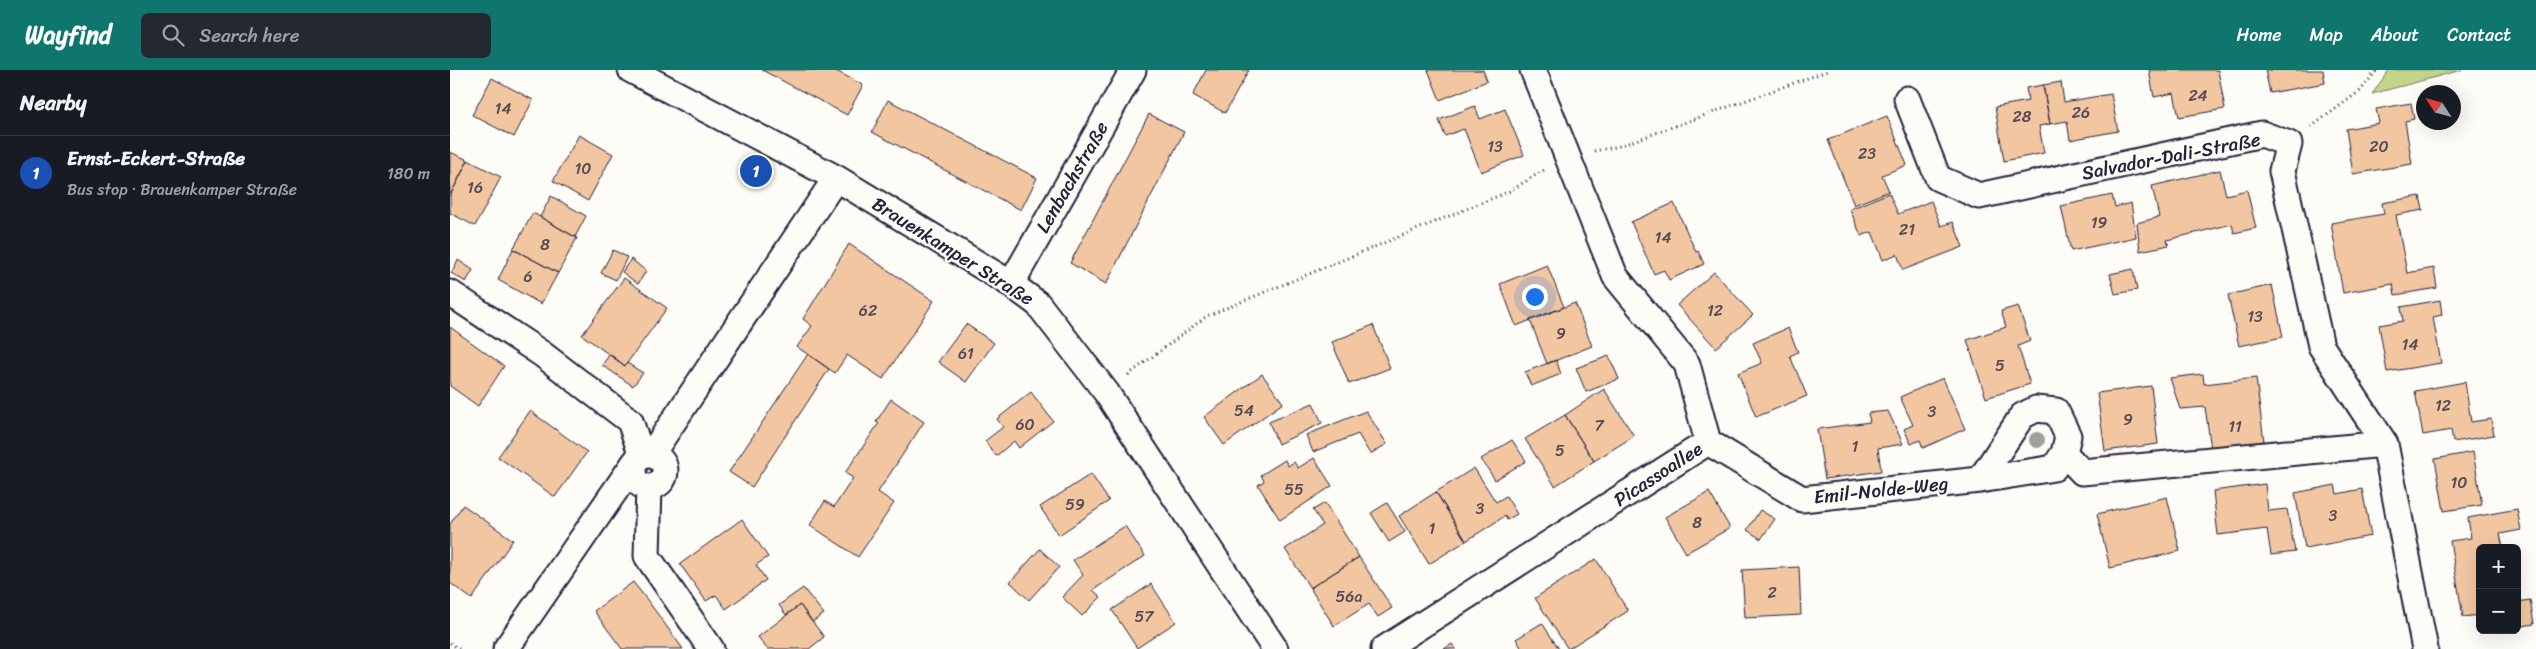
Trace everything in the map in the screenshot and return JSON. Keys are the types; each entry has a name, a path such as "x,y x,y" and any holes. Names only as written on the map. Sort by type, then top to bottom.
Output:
{"street":[{"name":"Brauenkamper Straße","path":"631,70 836,178 1011,284 1038,304 1106,392 1275,649"},
{"name":"Lenbachstraße","path":"1011,284 1133,70"},
{"name":"Picassoallee","path":"1384,649 1708,442 1687,364 1615,276 1566,157 1533,70"},
{"name":"Salvador-Dali-Straße","path":"1907,99 1938,178 1979,196 2262,134 2288,144 2282,170 2321,346 2385,444 2425,649"},
{"path":"506,649 642,458 836,178"},
{"path":"450,293 542,354 630,421 642,458"},
{"path":"1980,480 2022,416 2036,409 2056,411 2068,436 2064,453 2082,472 2167,466 2385,444"},
{"name":"Emil-Nolde-Weg","path":"1708,442 1802,499 1980,480 2054,468 2064,453"},
{"path":"642,458 632,470 634,479 640,485 649,487 648,556 711,649"}],"path":[{"path":"1106,392 1207,316 1510,191 1566,157 1620,146 1830,70"},
{"path":"2288,144 2360,91 2377,70"},
{"path":"450,643 459,649"}],"green space":[{"path":"2389,70 2462,70 2372,94"}],"building":[{"path":"762,70 834,70 863,85 847,115"},
{"path":"1206,70 1249,70 1225,113 1193,95"},
{"path":"1428,70 1483,70 1487,81 1440,100"},
{"path":"2149,70 2218,70 2225,109 2179,117 2174,93 2154,97"},
{"path":"2265,70 2323,70 2325,83 2270,93"},
{"path":"492,78 533,100 514,137 472,115"},
{"path":"2061,82 2064,102 2111,94 2118,131 2070,140 2067,121 2050,124 2043,85"},
{"path":"2043,85 2050,124 2039,126 2044,153 2004,161 1995,107 2028,101 2026,88"},
{"path":"888,100 1037,178 1021,210 872,132"},
{"path":"2411,103 2414,119 2405,121 2412,164 2353,174 2346,129 2379,123 2376,109"},
{"path":"1475,106 1480,119 1505,109 1524,155 1481,172 1464,129 1445,136 1439,120"},
{"path":"1149,114 1184,132 1106,284 1070,263"},
{"path":"1887,116 1907,165 1882,175 1889,191 1854,205 1828,140"},
{"path":"579,135 613,154 588,201 553,181"},
{"path":"450,152 468,160 450,196"},
{"path":"468,160 501,177 475,226 450,213 450,196"},
{"path":"2220,170 2226,195 2247,190 2256,228 2234,233 2232,224 2167,240 2169,245 2140,251 2137,223 2159,217 2152,186"},
{"path":"1889,193 1898,214 1931,201 1941,226 1953,222 1963,247 1903,270 1897,254 1883,260 1872,232 1861,236 1850,209"},
{"path":"2112,195 2115,207 2131,203 2136,237 2071,251 2061,206"},
{"path":"551,196 586,216 575,237 540,217"},
{"path":"2420,196 2423,210 2396,215 2407,273 2434,268 2437,288 2395,295 2393,284 2343,293 2331,223 2384,214 2382,203"},
{"path":"1674,203 1696,252 1698,251 1704,264 1669,280 1664,270 1654,274 1631,222"},
{"path":"533,213 577,238 558,273 513,249"},
{"path":"849,244 934,301 883,379 847,355 835,373 797,347 812,326 803,319"},
{"path":"513,249 558,273 541,304 498,280"},
{"path":"613,250 627,257 616,280 601,273"},
{"path":"631,259 646,271 638,284 622,272"},
{"path":"458,260 473,270 466,282 451,273"},
{"path":"1547,265 1564,307 1516,326 1500,284"},
{"path":"2133,269 2137,290 2115,294 2110,274"},
{"path":"1714,272 1753,315 1716,348 1677,305"},
{"path":"624,278 667,308 625,366 582,335"},
{"path":"2272,285 2283,337 2239,346 2228,295"},
{"path":"2440,300 2442,315 2433,317 2441,363 2387,372 2379,325 2403,321 2401,307"},
{"path":"1575,303 1592,346 1547,364 1530,320"},
{"path":"2018,306 2030,341 2018,346 2030,384 1986,398 1967,340 2006,327 2001,311"},
{"path":"966,324 994,343 966,382 938,362"},
{"path":"1373,325 1390,368 1349,384 1332,342"},
{"path":"450,327 504,366 478,406 450,386"},
{"path":"1788,328 1798,352 1790,356 1807,396 1756,417 1738,373 1762,363 1753,343"},
{"path":"610,354 625,366 627,363 643,373 633,386 602,365"},
{"path":"808,354 829,369 752,487 729,472"},
{"path":"1609,356 1619,379 1586,392 1576,368"},
{"path":"1556,360 1561,374 1531,386 1525,372"},
{"path":"1262,374 1283,403 1224,445 1204,417"},
{"path":"2203,374 2204,384 2256,378 2264,442 2211,449 2205,407 2180,409 2170,378"},
{"path":"1943,378 1965,429 1923,448 1920,440 1911,444 1904,429 1913,425 1900,397"},
{"path":"2465,382 2471,422 2491,419 2494,435 2453,442 2451,430 2423,435 2415,391"},
{"path":"2151,386 2158,444 2105,451 2097,393"},
{"path":"1604,389 1634,436 1594,461 1565,415"},
{"path":"1031,392 1053,421 1019,448 1014,441 996,456 985,441 1003,427 997,419"},
{"path":"891,399 924,422 878,492 894,503 858,557 810,525 825,501 834,507 853,478 845,473 879,423 876,422"},
{"path":"1313,403 1322,423 1278,444 1269,422"},
{"path":"530,411 587,452 555,497 498,457"},
{"path":"1366,411 1387,444 1370,454 1358,434 1313,452 1306,435"},
{"path":"1888,411 1903,444 1878,448 1881,471 1825,479 1817,429 1870,422 1868,413"},
{"path":"1565,415 1594,461 1555,486 1525,439"},
{"path":"1512,440 1526,461 1495,480 1481,459"},
{"path":"2473,452 2482,505 2444,511 2435,459"},
{"path":"1314,458 1332,486 1280,520 1258,485 1264,481 1261,475 1285,460 1288,466 1294,462 1298,468"},
{"path":"1474,468 1496,502 1506,496 1517,514 1507,520 1505,516 1466,541 1436,492"},
{"path":"1091,474 1109,501 1059,535 1040,507"},
{"path":"2265,484 2268,511 2287,509 2295,552 2271,555 2267,529 2218,535 2213,491"},
{"path":"2335,485 2337,494 2362,489 2371,536 2305,548 2295,493"},
{"path":"1436,492 1466,541 1429,564 1399,516"},
{"path":"1709,492 1730,528 1686,553 1665,517"},
{"path":"2167,497 2180,551 2110,568 2097,514"},
{"path":"1325,503 1359,557 1310,588 1285,549 1323,525 1313,510"},
{"path":"1387,503 1405,532 1389,542 1371,513"},
{"path":"463,505 513,540 472,599 450,583 450,524"},
{"path":"2517,509 2521,530 2500,534 2502,544 2476,544 2476,615 2463,617 2450,541 2471,538 2468,518"},
{"path":"1760,510 1775,519 1761,539 1747,530"},
{"path":"742,519 768,557 756,565 766,580 726,609 716,595 706,601 680,564"},
{"path":"1125,526 1145,556 1093,590 1101,597 1082,616 1062,597 1083,575 1073,560"},
{"path":"1040,549 1059,567 1029,600 1010,582"},
{"path":"1359,557 1392,608 1378,617 1369,604 1334,626 1310,588"},
{"path":"1596,559 1628,611 1568,649 1535,598"},
{"path":"1799,567 1801,615 1745,618 1742,570"},
{"path":"633,582 683,649 622,649 594,611"},
{"path":"1151,584 1176,622 1137,648 1112,610"},
{"path":"803,588 824,614 812,622 800,605 786,615 779,605"},
{"path":"2530,600 2534,624 2521,626 2521,601"},
{"path":"800,605 824,637 809,649 767,649 758,637"},
{"path":"1542,623 1559,649 1522,649 1516,639"},
{"path":"1452,644 1456,649 1444,649"}],"place":[{"name":"Ernst-Eckert-Straße","path":"756,171"}]}
